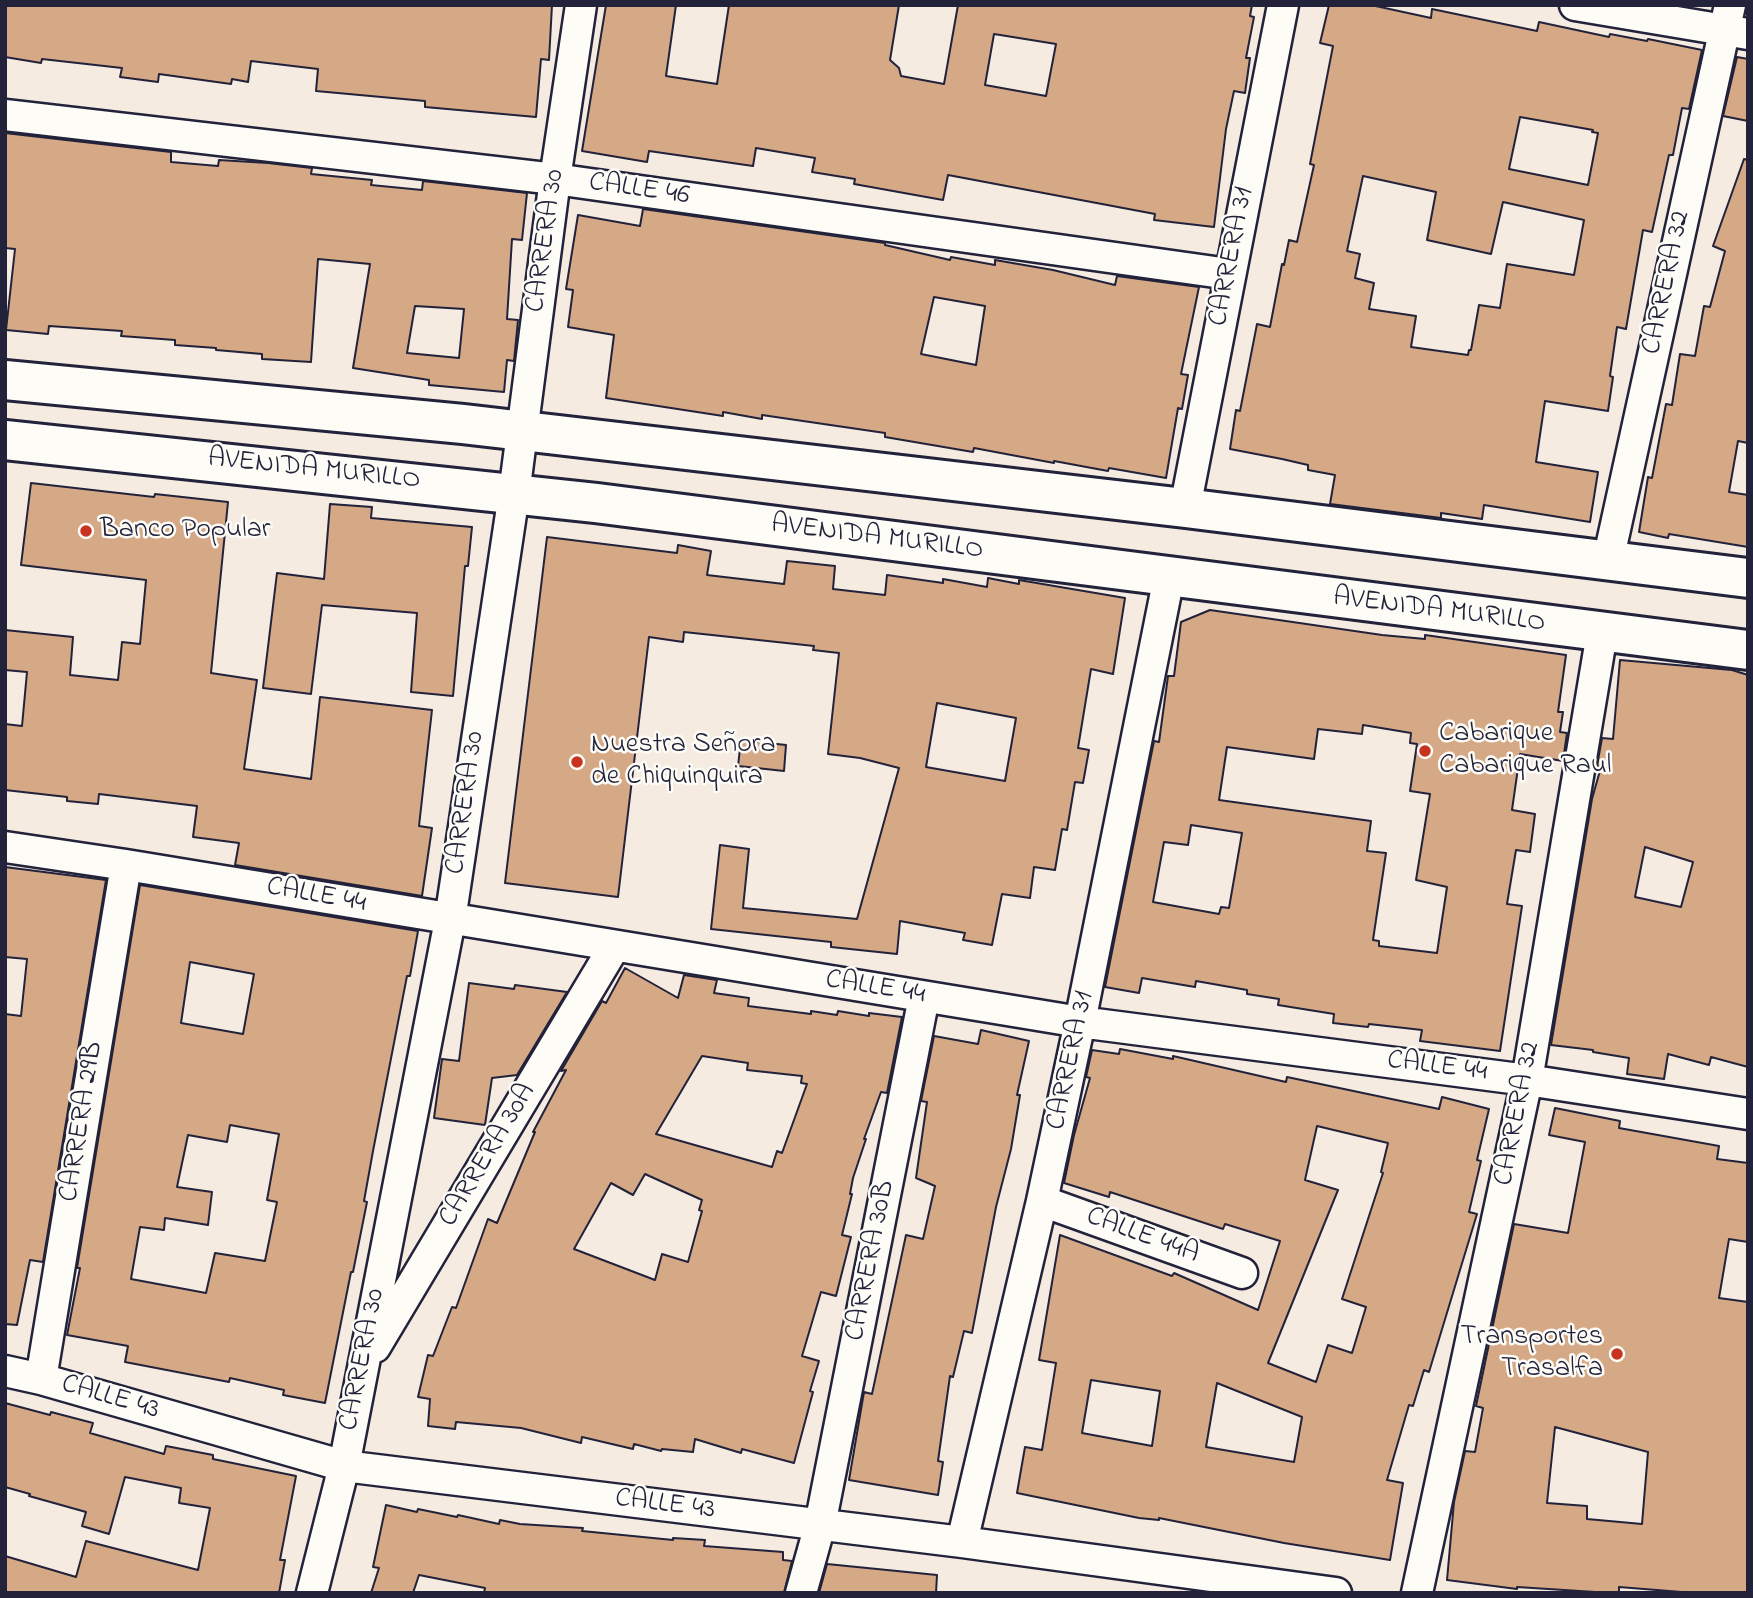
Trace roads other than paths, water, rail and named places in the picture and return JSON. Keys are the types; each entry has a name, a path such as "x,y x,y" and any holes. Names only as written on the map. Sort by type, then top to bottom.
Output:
{"main road":[{"path":"5,380 522,431 1748,578"},
{"name":"AVENIDA MURILLO","path":"5,440 596,502 1748,650"}],"street":[{"name":"CARRERA 30","path":"312,1593 344,1466 450,920 514,494 555,179 581,5"},
{"name":"CARRERA 31","path":"1185,509 1283,5"},
{"path":"1575,5 1734,23"},
{"name":"CARRERA 32","path":"1608,561 1734,23"},
{"name":"CALLE 46","path":"5,115 555,179 1229,274"},
{"name":"CARRERA 31","path":"962,1542 1042,1201 1169,577"},
{"name":"CARRERA 32","path":"1417,1593 1527,1080 1602,633"},
{"name":"CALLE 44","path":"5,847 1080,1022 1527,1080 1748,1114"},
{"name":"CARRERA 29B","path":"41,1379 126,865"},
{"name":"CARRERA 30A","path":"364,1365 614,947"},
{"name":"CARRERA 30B","path":"820,1525 924,997"},
{"name":"CALLE 44A","path":"1042,1201 1242,1273"},
{"name":"CALLE 43","path":"5,1371 344,1466 962,1542 1336,1593"},
{"path":"801,1593 820,1525"}],"place":[{"name":"Banco Popular","path":"86,531"},
{"name":"Cabarique Cabarique Raul","path":"1425,751"},
{"name":"Nuestra Señora de Chiquinquira","path":"577,762"},
{"name":"Transportes Trasalfa","path":"1617,1354"}]}
